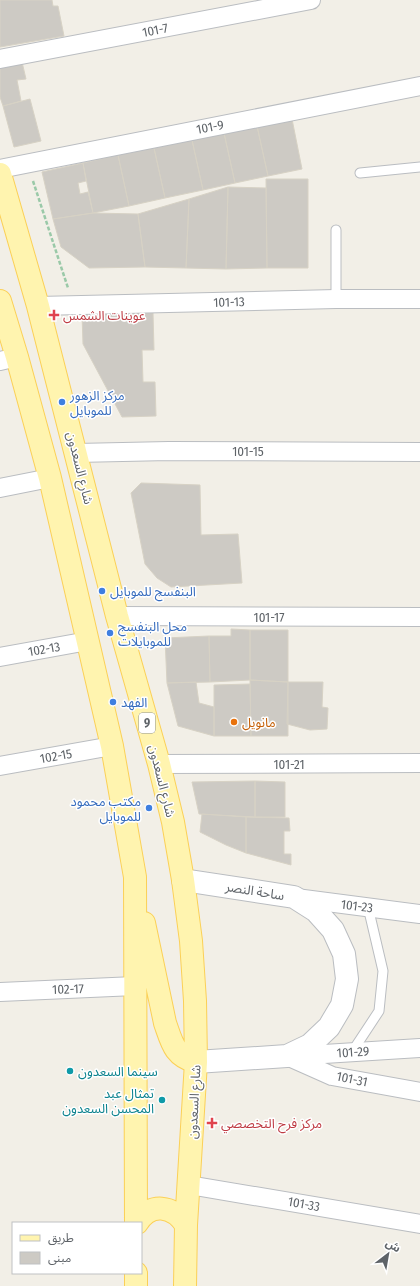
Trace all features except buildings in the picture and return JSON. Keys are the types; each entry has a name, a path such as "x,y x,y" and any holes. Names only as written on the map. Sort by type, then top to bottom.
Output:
{"main road":[{"name":"شارع السعدون","path":"0,174 38,306 118,616 159,764 173,822 184,880 195,994 196,1062 186,1225 185,1286"},
{"path":"0,301 8,359 50,478 112,746 135,877 165,1023 176,1051 186,1059 196,1062"},
{"path":"135,877 136,1222"},
{"path":"137,1222 146,1213 161,1208 176,1213 186,1225"},
{"path":"136,1274 136,1286"}],"street":[{"name":"101-7","path":"0,59 311,0"},
{"name":"101-9","path":"0,169 420,86"},
{"name":"101-13","path":"38,306 336,299 420,299"},
{"name":"101-15","path":"76,453 170,451 420,452"},
{"path":"0,488 50,478"},
{"name":"101-17","path":"118,616 420,617"},
{"name":"102-13","path":"0,657 88,641"},
{"name":"102-15","path":"0,766 112,746"},
{"name":"101-21","path":"159,764 420,763"},
{"name":"ساحة النصر","path":"184,880 294,897 316,911 333,930 344,954 347,979 342,1005 329,1027 310,1045 287,1056 196,1062"},
{"name":"101-23","path":"294,897 420,914"},
{"name":"102-17","path":"0,992 135,986"},
{"name":"101-29","path":"287,1056 420,1048"},
{"name":"101-31","path":"287,1056 332,1076 420,1092"},
{"name":"101-33","path":"189,1185 420,1224"}],"lane":[{"path":"360,173 420,167"},
{"path":"336,230 336,299"},
{"path":"352,1052 378,1011 383,971 368,907"}],"path":[{"path":"27,163 67,285"}],"place":[{"name":"عوينات الشمس","path":"54,315"},
{"name":"مركز الزهور للموبايل","path":"62,402"},
{"name":"البنفسج للموبايل","path":"102,591"},
{"name":"محل البنفسج للموبايلات","path":"110,633"},
{"name":"الفهد","path":"113,702"},
{"name":"مانويل","path":"234,722"},
{"name":"مكتب محمود للموبايل","path":"149,808"},
{"name":"سينما السعدون","path":"70,1071"},
{"name":"تمثال عبد المحسن السعدون","path":"162,1100"},
{"name":"مركز فرح التخصصي","path":"212,1123"}]}
